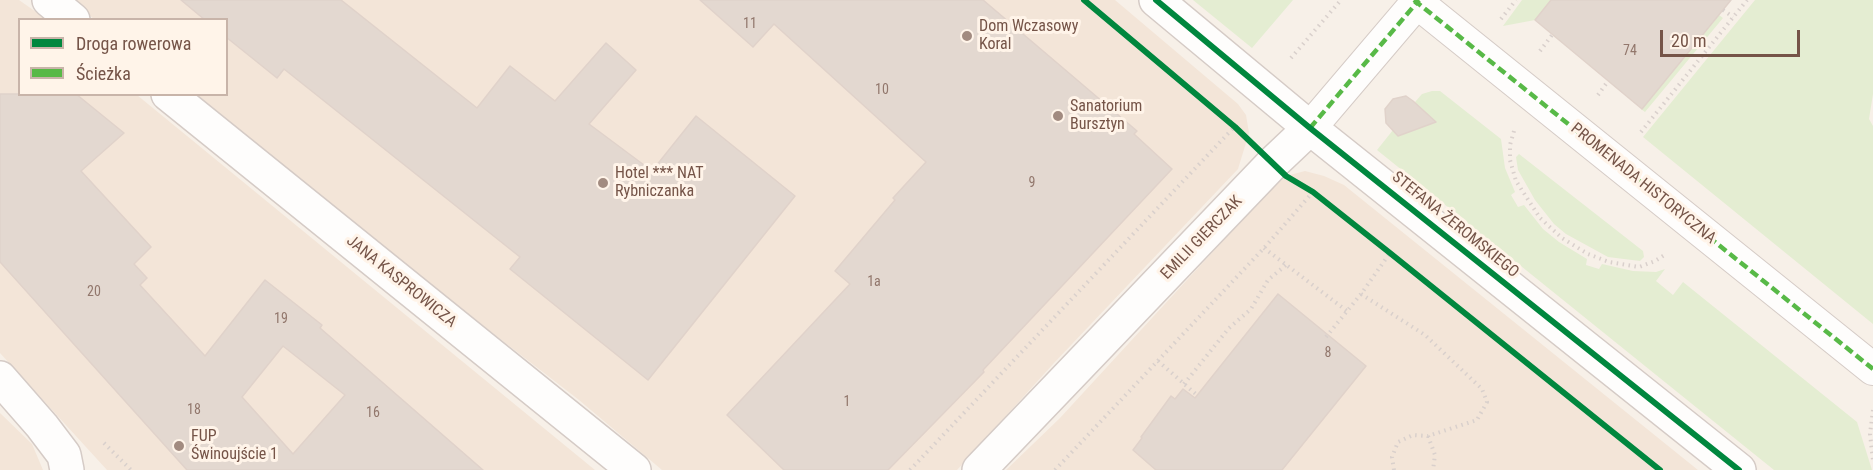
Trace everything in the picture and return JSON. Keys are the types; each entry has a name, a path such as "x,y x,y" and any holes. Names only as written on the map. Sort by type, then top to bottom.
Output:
{"street":[{"path":"49,0 71,18"},
{"name":"STEFANA ŻEROMSKIEGO","path":"1156,0 1310,128 1739,470"},
{"name":"EMILII GIERCZAK","path":"979,470 1273,163 1310,128 1416,1"},
{"name":"PROMENADA HISTORYCZNA","path":"1416,1 1873,369"},
{"name":"JANA KASPROWICZA","path":"170,96 634,470"},
{"path":"0,378 64,454 67,470"}],"path":[{"path":"1284,66 1341,0"},
{"path":"1615,162 1747,0"},
{"path":"1723,10 1733,17"},
{"path":"1527,91 1509,145 1510,160 1516,181 1540,218 1562,238 1588,254 1609,262 1639,267 1655,261 1698,228"},
{"path":"910,470 1235,127"},
{"path":"1055,470 1264,248 1313,192"},
{"path":"1264,248 1347,311"},
{"path":"1326,337 1390,253"},
{"path":"1184,384 1229,328 1251,309 1268,280 1286,265"},
{"path":"1361,294 1425,334 1482,389 1487,402 1477,420 1428,436 1413,435 1398,442 1392,457 1394,470"},
{"path":"1158,361 1198,396"},
{"path":"1873,409 1870,434 1873,460"},
{"path":"1428,436 1435,455 1433,470"}],"shaded area":[{"path":"0,0 19,0 45,18 18,18 18,96 138,96 595,470 107,470 0,353"},
{"path":"70,0 1115,0 1238,104 1246,115 1249,133 1238,169 1054,363 957,470 662,470 579,400 189,96 228,96 228,18 93,18"},
{"path":"1305,171 1344,185 1698,470 1006,470 1060,418 1267,193 1286,176"},
{"path":"0,413 32,444 43,470 0,470"}],"green space":[{"path":"1193,0 1293,0 1252,48"},
{"path":"1522,0 1551,0 1535,20 1503,26"},
{"path":"1755,0 1873,0 1873,94 1869,119 1873,126 1873,324 1643,137"},
{"path":"1719,15 1723,18 1645,112 1641,109"},
{"path":"1440,91 1501,139 1505,168 1515,192 1511,195 1518,207 1524,205 1543,229 1587,259 1586,265 1599,269 1602,264 1633,271 1656,272 1665,269 1656,281 1673,295 1683,282 1857,422 1872,470 1774,470 1377,150 1393,130 1421,112 1415,102 1422,94"},
{"path":"1519,154 1643,251 1644,257 1640,261 1608,257 1566,234 1554,224 1535,200 1518,170 1516,157"}],"building":[{"name":"Hotel *** NAT Rybniczanka","path":"181,0 341,0 477,108 510,66 555,101 606,43 636,70 589,124 652,171 696,116 795,196 648,380 510,269 520,257 284,69 277,78 228,39 228,18 203,18"},
{"path":"700,0 983,0 1137,131 1134,134 1172,169 983,370 984,372 888,470 784,470 727,415 850,284 835,271 895,200 893,198 926,162 774,24 753,47"},
{"path":"1551,0 1731,0 1642,109 1535,20"},
{"path":"0,94 78,96 124,133 81,171 151,247 134,264 147,278 140,285 205,356 265,280 322,325 320,328 483,470 187,470 0,262","holes":["283,346 345,395 293,454 242,397"]},
{"path":"1406,96 1436,122 1398,136 1386,123 1385,109 1393,99"},
{"path":"1278,294 1366,366 1282,470 1156,470 1133,450 1141,437 1171,396 1175,399 1183,389 1195,398"}],"marked path":[{"path":"1414,0 1873,369"},
{"path":"1310,128 1419,0"}],"cycle path":[{"path":"1084,0 1235,127 1286,176 1313,192 1660,470"},
{"path":"1156,0 1310,128 1739,470"}],"place":[{"name":"Dom Wczasowy Koral","path":"967,36"},
{"name":"Sanatorium Bursztyn","path":"1058,116"},
{"name":"Hotel *** NAT Rybniczanka","path":"603,183"},
{"name":"FUP Świnoujście 1","path":"179,446"}]}
